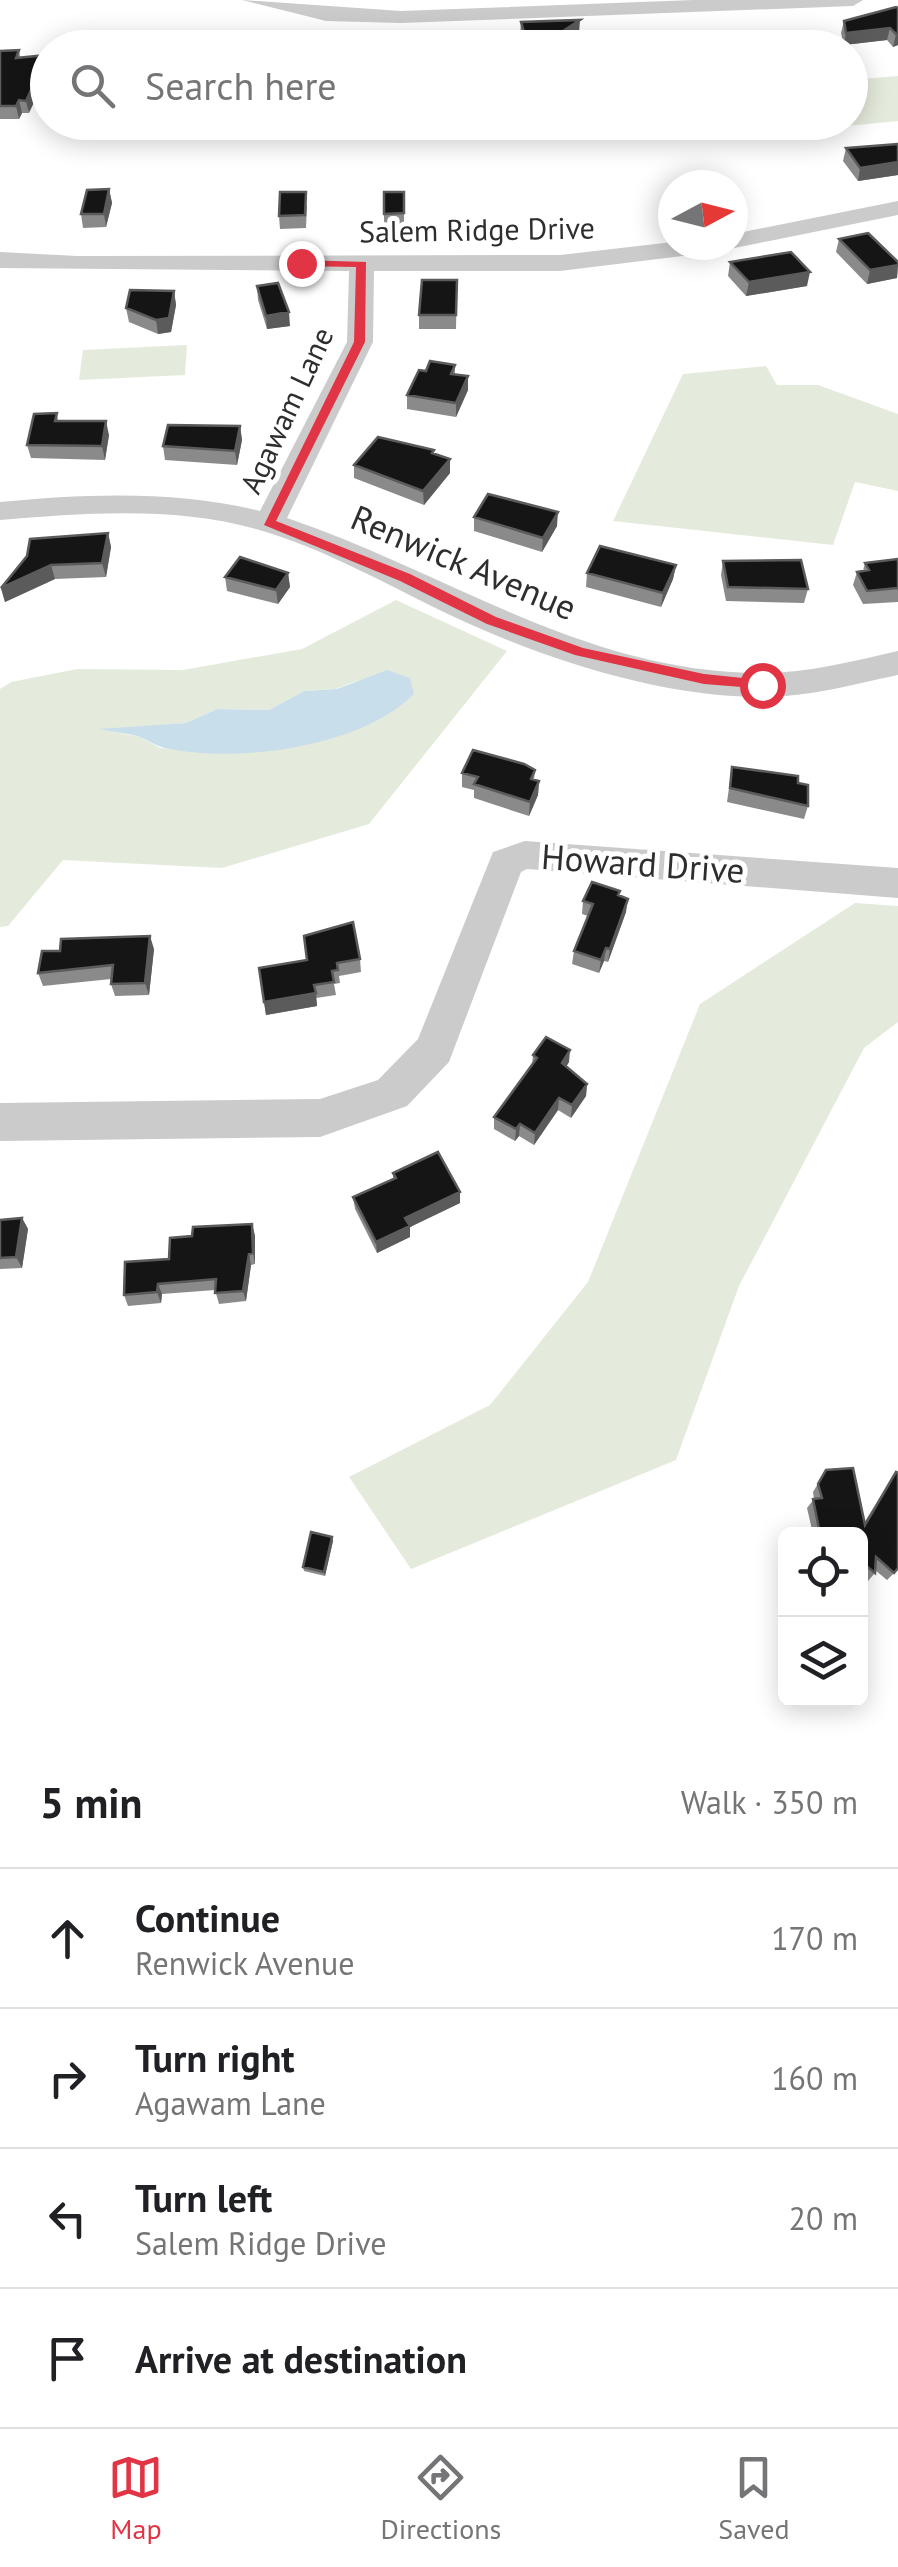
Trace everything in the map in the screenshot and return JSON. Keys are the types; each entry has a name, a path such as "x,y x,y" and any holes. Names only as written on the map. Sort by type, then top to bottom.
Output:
{"street":[{"path":"252,0 310,13 358,17 853,0"},
{"path":"748,239 894,213"},
{"name":"Salem Ridge Drive","path":"0,260 560,263 658,252"},
{"name":"Agawam Lane","path":"269,522 360,342 362,264"},
{"name":"Renwick Avenue","path":"0,511 106,506 180,510 269,522 405,578 492,620 580,652 704,679 762,685 898,663"},
{"name":"Howard Drive","path":"0,1122 320,1118 392,1094 434,1050 506,862 526,855 898,883"}],"green space":[{"path":"898,76 898,121 868,124 868,79"},
{"path":"187,345 185,375 79,380 83,350"},
{"path":"766,366 777,385 818,385 898,414 898,491 855,482 833,545 613,521 683,374"},
{"path":"396,600 507,651 369,824 222,868 63,860 8,926 0,927 0,689 11,682 77,669 183,670 302,649","holes":["359,680 249,751 160,748 141,737 104,730 186,723 217,709 269,710 304,691 336,689"]},
{"path":"855,903 898,906 898,1022 864,1048 739,1286 676,1460 411,1569 349,1477 490,1405 588,1282 700,1004"}],"water":[{"path":"387,670 410,678 414,694 363,727 297,747 227,754 194,752 99,729 186,723 217,709 269,710 304,691 337,689"}],"building":[{"path":"898,8 896,34 890,28 846,30 844,21"},
{"path":"580,20 565,30 523,30 521,22"},
{"path":"19,50 16,58 30,57 30,92 26,101 19,100 16,106 0,106 0,51"},
{"path":"898,144 898,162 860,168 846,148"},
{"path":"109,189 104,214 81,214 87,190"},
{"path":"280,192 306,192 305,215 279,216"},
{"path":"384,192 404,192 404,213 384,214"},
{"path":"868,233 898,265 870,270 839,239"},
{"path":"791,252 810,272 749,282 730,262"},
{"path":"422,280 457,280 456,315 419,315"},
{"path":"278,283 289,312 266,316 257,286"},
{"path":"130,290 174,291 169,318 156,320 126,308"},
{"path":"430,361 455,365 451,374 468,376 456,403 407,395 419,370 426,371"},
{"path":"57,413 55,421 106,421 102,446 27,445 34,414"},
{"path":"168,425 240,426 235,451 163,446"},
{"path":"378,437 434,450 432,453 450,459 423,491 354,465"},
{"path":"488,494 558,512 543,538 474,517"},
{"path":"108,533 102,563 51,565 1,588 27,556 30,539"},
{"path":"600,546 676,565 663,593 587,573"},
{"path":"240,557 288,573 276,590 225,577"},
{"path":"898,559 898,588 867,591 857,572 869,570 865,563"},
{"path":"801,560 808,589 728,587 723,561"},
{"path":"473,750 535,770 531,779 539,781 530,802 474,784 478,777 462,773"},
{"path":"732,767 798,776 798,783 808,785 808,806 730,788"},
{"path":"592,882 620,891 618,895 628,899 610,949 606,948 601,960 574,951 593,904 583,901"},
{"path":"353,922 360,959 337,963 338,970 332,971 334,982 314,985 316,993 264,1002 259,968 307,960 304,936"},
{"path":"150,936 145,983 111,984 113,965 38,973 42,951 60,951 61,939"},
{"path":"546,1037 570,1050 562,1063 587,1084 572,1105 559,1098 535,1133 520,1124 516,1129 494,1117 537,1058 533,1055"},
{"path":"438,1152 460,1192 405,1218 410,1226 376,1242 353,1197 396,1178 393,1173"},
{"path":"22,1218 16,1257 0,1258 0,1220"},
{"path":"252,1224 253,1253 249,1254 243,1291 215,1293 216,1279 158,1284 157,1292 124,1295 125,1262 169,1259 170,1238 192,1236 193,1227"},
{"path":"853,1468 865,1525 898,1473 898,1568 894,1573 876,1557 875,1573 868,1567 868,1527 819,1527 813,1499 822,1498 818,1484 826,1470"},
{"path":"311,1532 332,1537 324,1572 303,1567"}],"route":[{"path":"301,263 362,264 360,342 269,522 405,578 492,620 580,652 704,679 762,685"}]}
